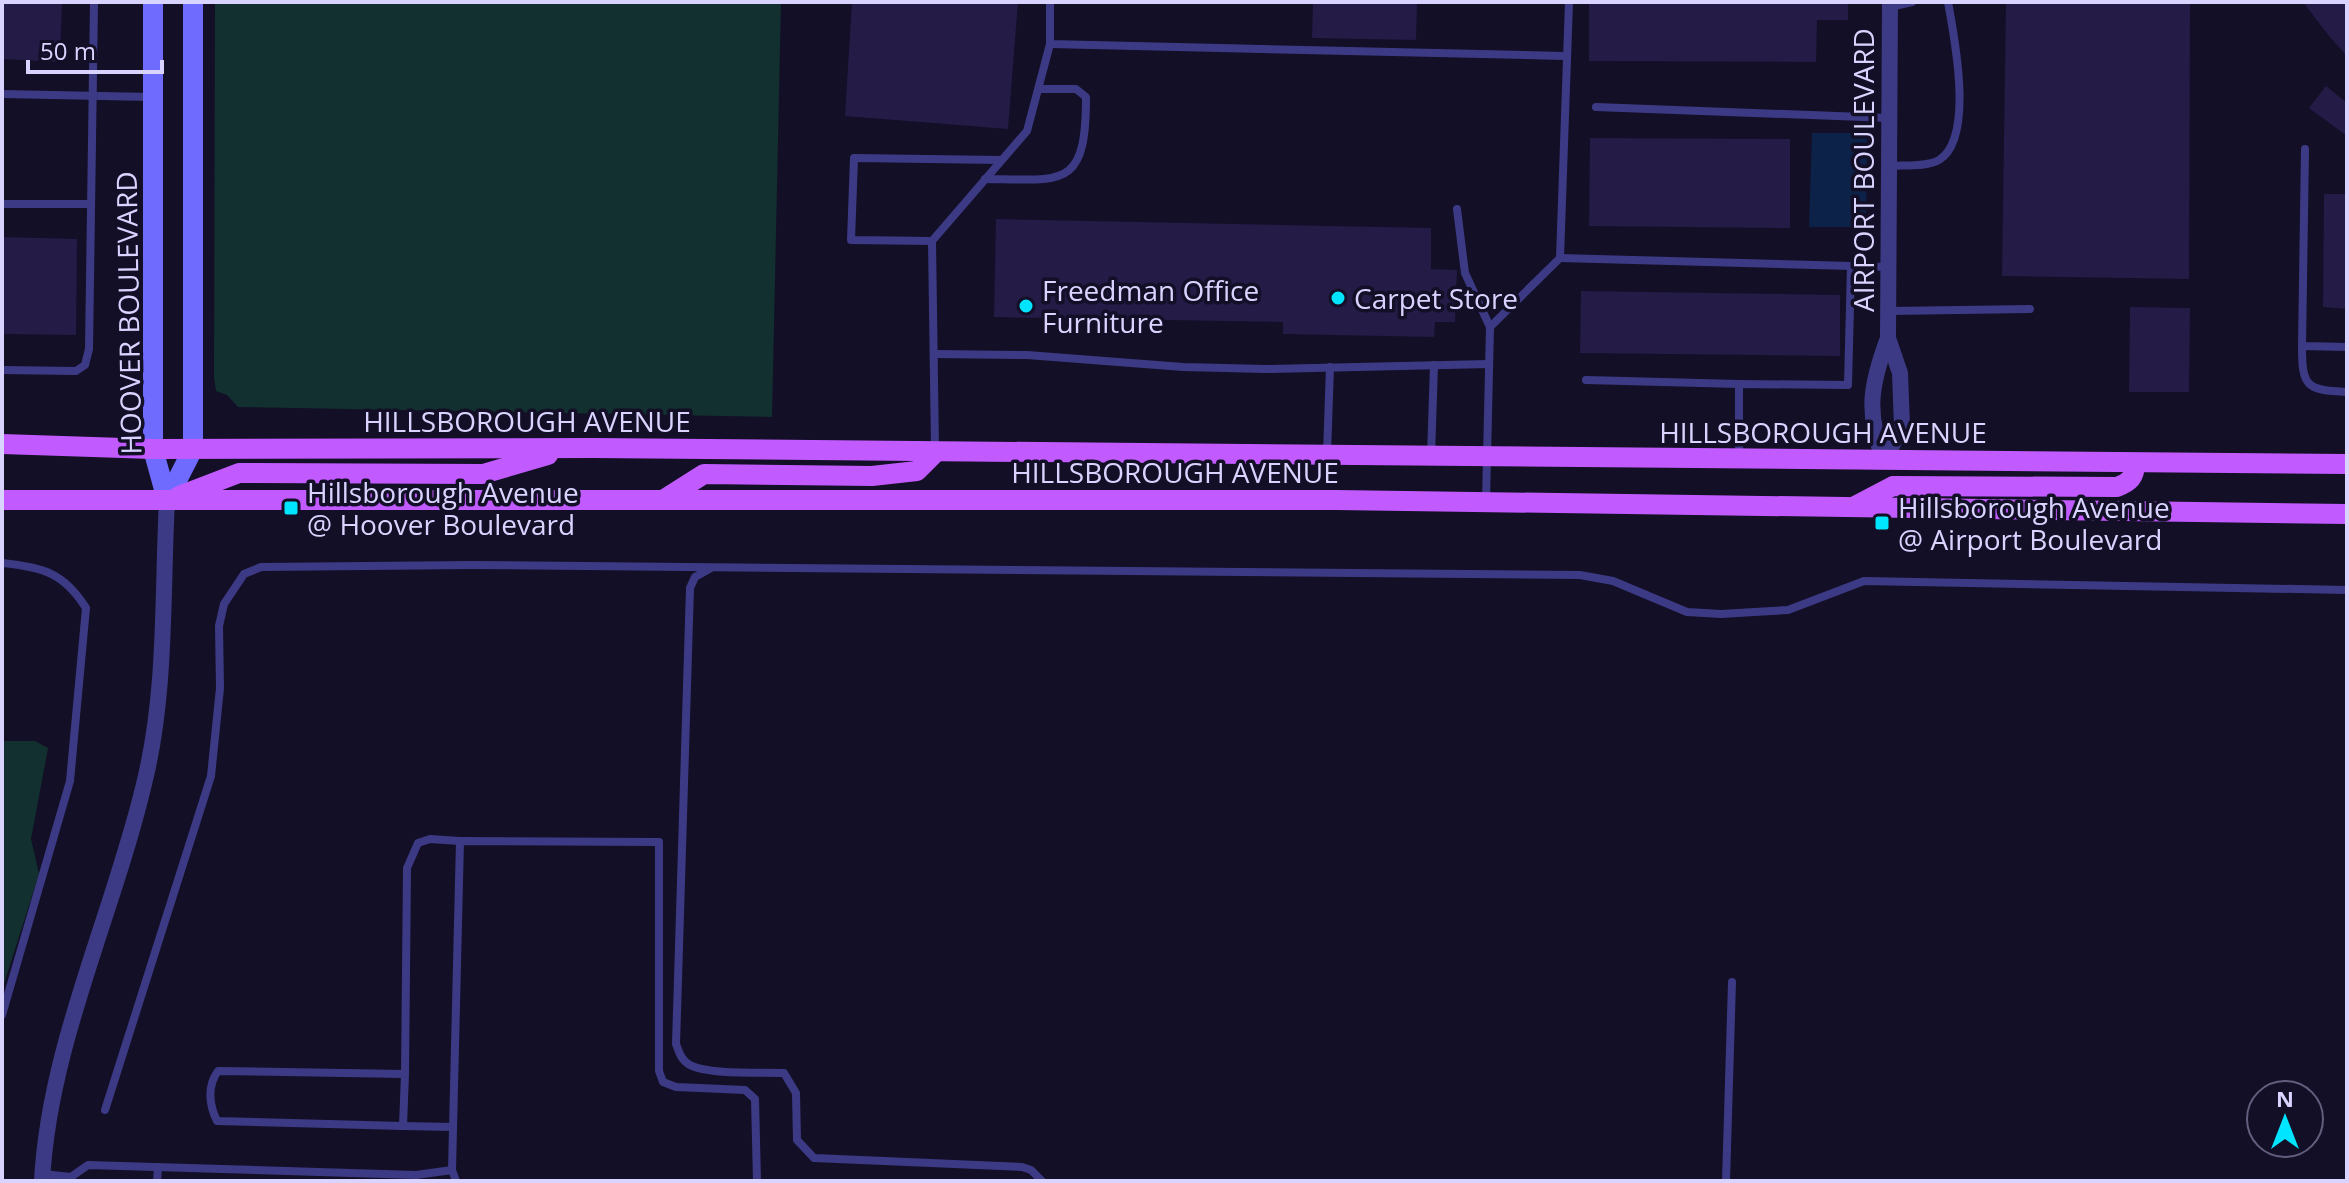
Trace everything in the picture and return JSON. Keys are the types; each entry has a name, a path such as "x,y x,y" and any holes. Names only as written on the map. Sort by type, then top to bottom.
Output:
{"main road":[{"name":"HOOVER BOULEVARD","path":"153,2 153,449 167,500"},
{"name":"HOOVER BOULEVARD","path":"167,500 193,449 193,2"},
{"name":"HILLSBOROUGH AVENUE","path":"2,444 153,449 571,448 2347,464"},
{"path":"167,500 239,473 483,474 571,448"},
{"path":"663,500 704,474 872,476 917,471 935,453"},
{"path":"1853,507 1893,486 2117,487 2129,482 2135,463"},
{"name":"HILLSBOROUGH AVENUE","path":"2,500 1486,502 2347,514"}],"street":[{"name":"AIRPORT BOULEVARD","path":"1884,461 1871,427 1876,371 1888,338 1890,4"},
{"name":"AIRPORT BOULEVARD","path":"1884,461 1902,426 1900,373 1888,338"},
{"path":"42,1178 52,1096 117,879 152,747 160,666 167,500"}],"lane":[{"path":"2,370 76,371 85,365 89,349 94,2"},
{"path":"935,453 932,241 1027,131 1050,44 1050,2"},
{"path":"1490,327 1560,258 1569,2"},
{"path":"1890,4 1912,2"},
{"path":"1890,166 1938,161 1951,149 1958,127 1957,47 1948,2"},
{"path":"1050,44 1565,56"},
{"path":"985,179 1057,180 1070,172 1081,157 1086,97 1076,89 1039,89"},
{"path":"2,94 153,97"},
{"path":"1596,107 1890,118"},
{"path":"2305,149 2302,374 2306,384 2315,389 2347,392"},
{"path":"932,241 851,240 854,158 1001,160"},
{"path":"2,204 90,204"},
{"path":"1457,209 1465,273 1490,327 1486,502"},
{"path":"1560,258 1889,267"},
{"path":"1586,380 1848,385 1851,266"},
{"path":"1889,311 2030,309"},
{"path":"2302,346 2347,347"},
{"path":"934,354 1027,355 1183,367 1489,364"},
{"path":"1431,457 1434,365"},
{"path":"1327,456 1330,367"},
{"path":"1739,384 1739,460"},
{"path":"2,563 40,568 50,573 71,585 86,608 70,781 2,1015"},
{"path":"105,1110 211,776 220,688 219,626 224,604 244,574 281,565 1580,575 1613,581 1687,612 1721,614 1788,610 1864,581 2347,590"},
{"path":"711,567 695,577 690,588 676,1044 680,1056 690,1065 705,1068 784,1073 796,1093 797,1140 814,1158 1022,1167 1031,1170 1042,1181"},
{"path":"403,1126 407,868 418,843 430,839 659,842 659,1071 663,1082 676,1087 745,1090 755,1099 757,1181"},
{"path":"456,1181 452,1170 460,841"},
{"path":"1726,1181 1732,982"},
{"path":"405,1074 218,1071 210,1088 212,1111 217,1121 453,1127"},
{"path":"42,1178 74,1179 88,1165 416,1175 452,1170"},
{"path":"157,1181 158,1167"}],"green space":[{"path":"215,2 781,2 772,417 238,407 227,395 216,391"},
{"path":"2,741 35,741 48,748 31,839 39,874 2,990"}],"water":[{"path":"1812,133 1867,133 1866,227 1809,227"}],"building":[{"path":"2,2 62,2 60,62 2,59"},
{"path":"852,2 1018,2 1008,129 845,116"},
{"path":"1313,2 1417,2 1416,40 1312,38"},
{"path":"1589,2 1848,2 1848,20 1817,20 1816,62 1589,61"},
{"path":"2006,2 2190,2 2189,279 2002,276"},
{"path":"2303,2 2347,2 2347,56 2329,36"},
{"path":"2326,86 2347,103 2347,136 2309,108"},
{"path":"1590,138 1790,139 1790,228 1589,226"},
{"path":"2324,194 2347,194 2347,309 2323,307"},
{"path":"996,219 1431,228 1431,269 1457,270 1455,322 1435,322 1434,337 1283,334 1283,322 994,317"},
{"path":"2,237 77,239 76,335 2,334"},
{"path":"1581,291 1840,295 1840,356 1580,353"},
{"path":"2130,307 2190,308 2189,392 2129,392"}],"place":[{"name":"Carpet Store","path":"1338,298"},
{"name":"Freedman Office Furniture","path":"1026,306"},
{"name":"Hillsborough Avenue @ Hoover Boulevard","path":"291,508"},
{"name":"Hillsborough Avenue @ Airport Boulevard","path":"1882,523"}]}
